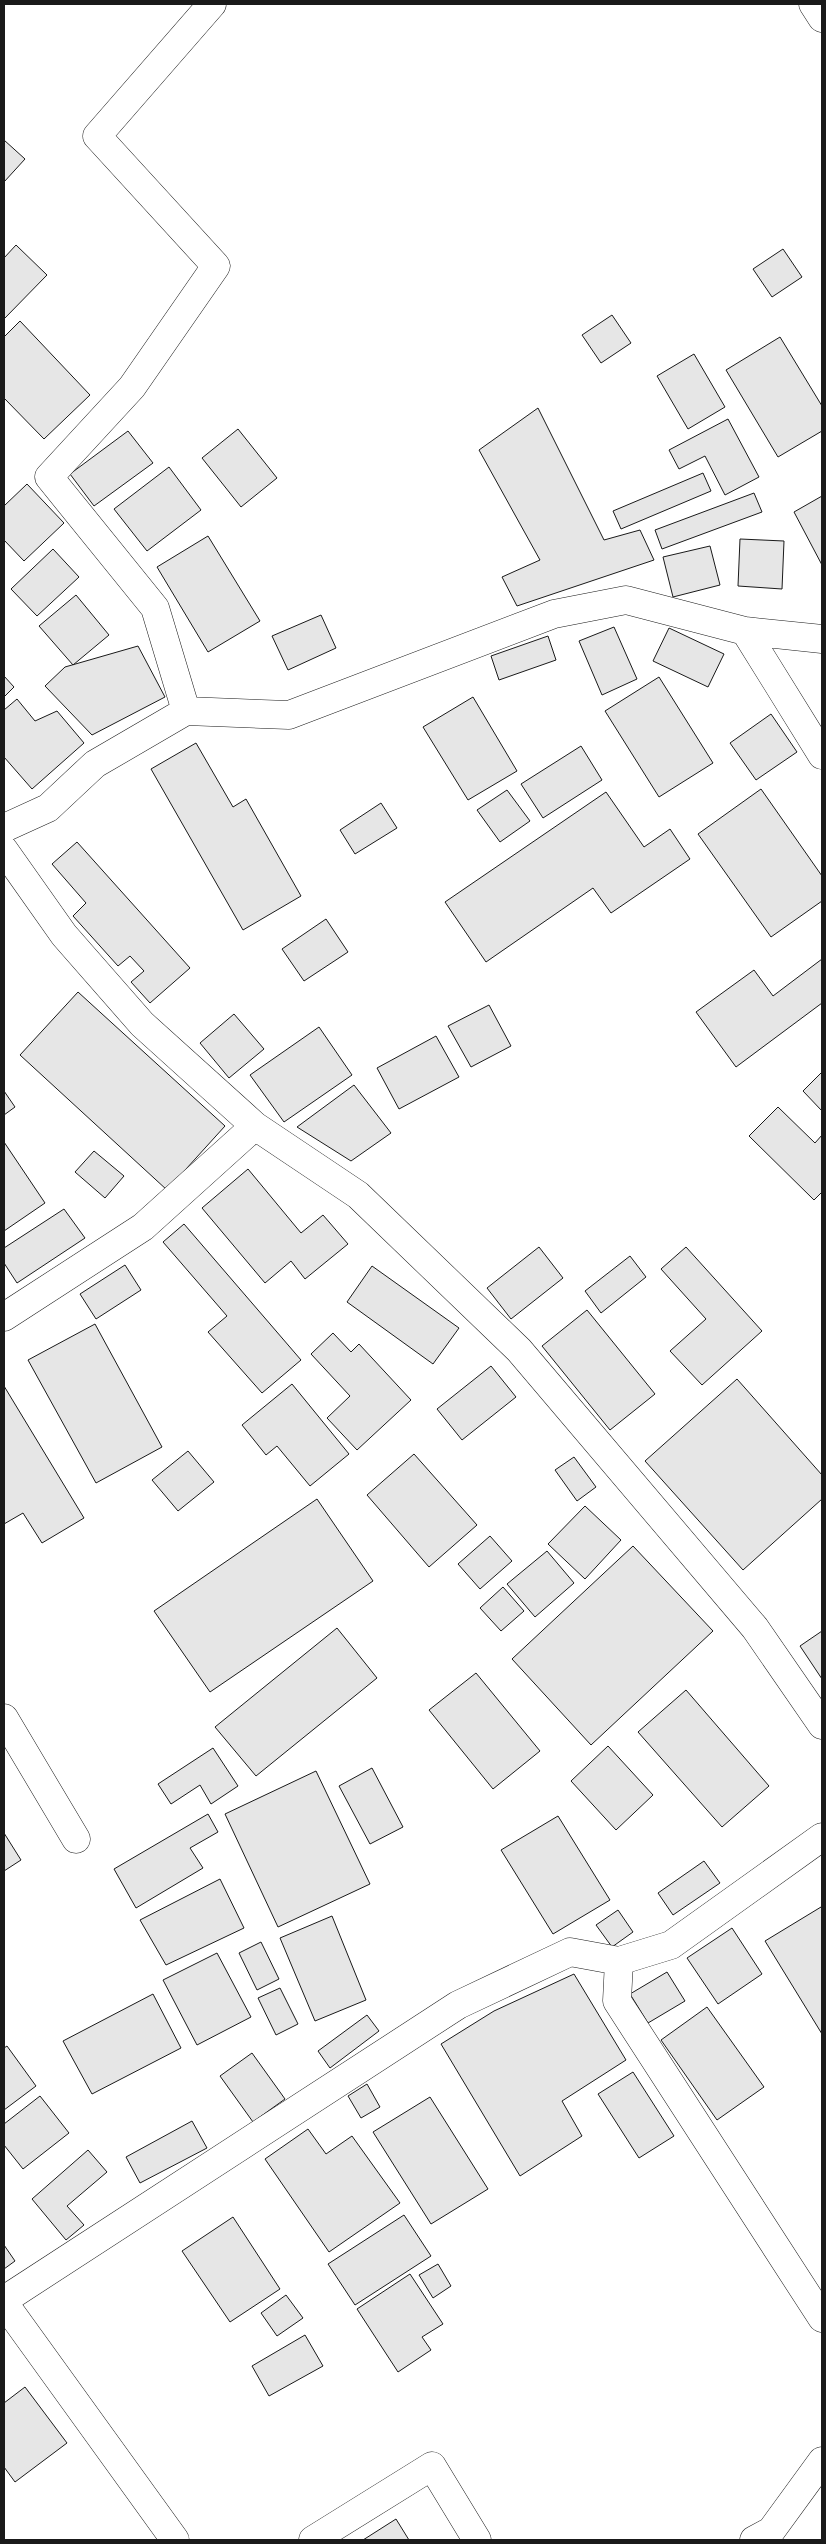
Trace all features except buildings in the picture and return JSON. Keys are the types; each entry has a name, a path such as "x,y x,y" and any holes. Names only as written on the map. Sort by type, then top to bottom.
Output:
{"street":[{"path":"186,712 155,608 49,477 132,387 216,266 97,136 212,4"},
{"path":"813,4 822,18"},
{"path":"4,828 48,808 95,764 186,712 289,714 554,614 626,600 746,631 822,639"},
{"path":"746,631 822,755"},
{"path":"4,850 64,935 142,1024 255,1126 358,1195 519,1350 755,1628 822,1725"},
{"path":"4,1317 144,1227 255,1126"},
{"path":"4,1718 76,1839"},
{"path":"175,2540 4,2302 458,2005 570,1952 619,1961 671,1945 822,1837"},
{"path":"619,1961 617,2001 822,2318"},
{"path":"754,2540 771,2531 822,2460"},
{"path":"313,2540 432,2466 477,2540"}]}
